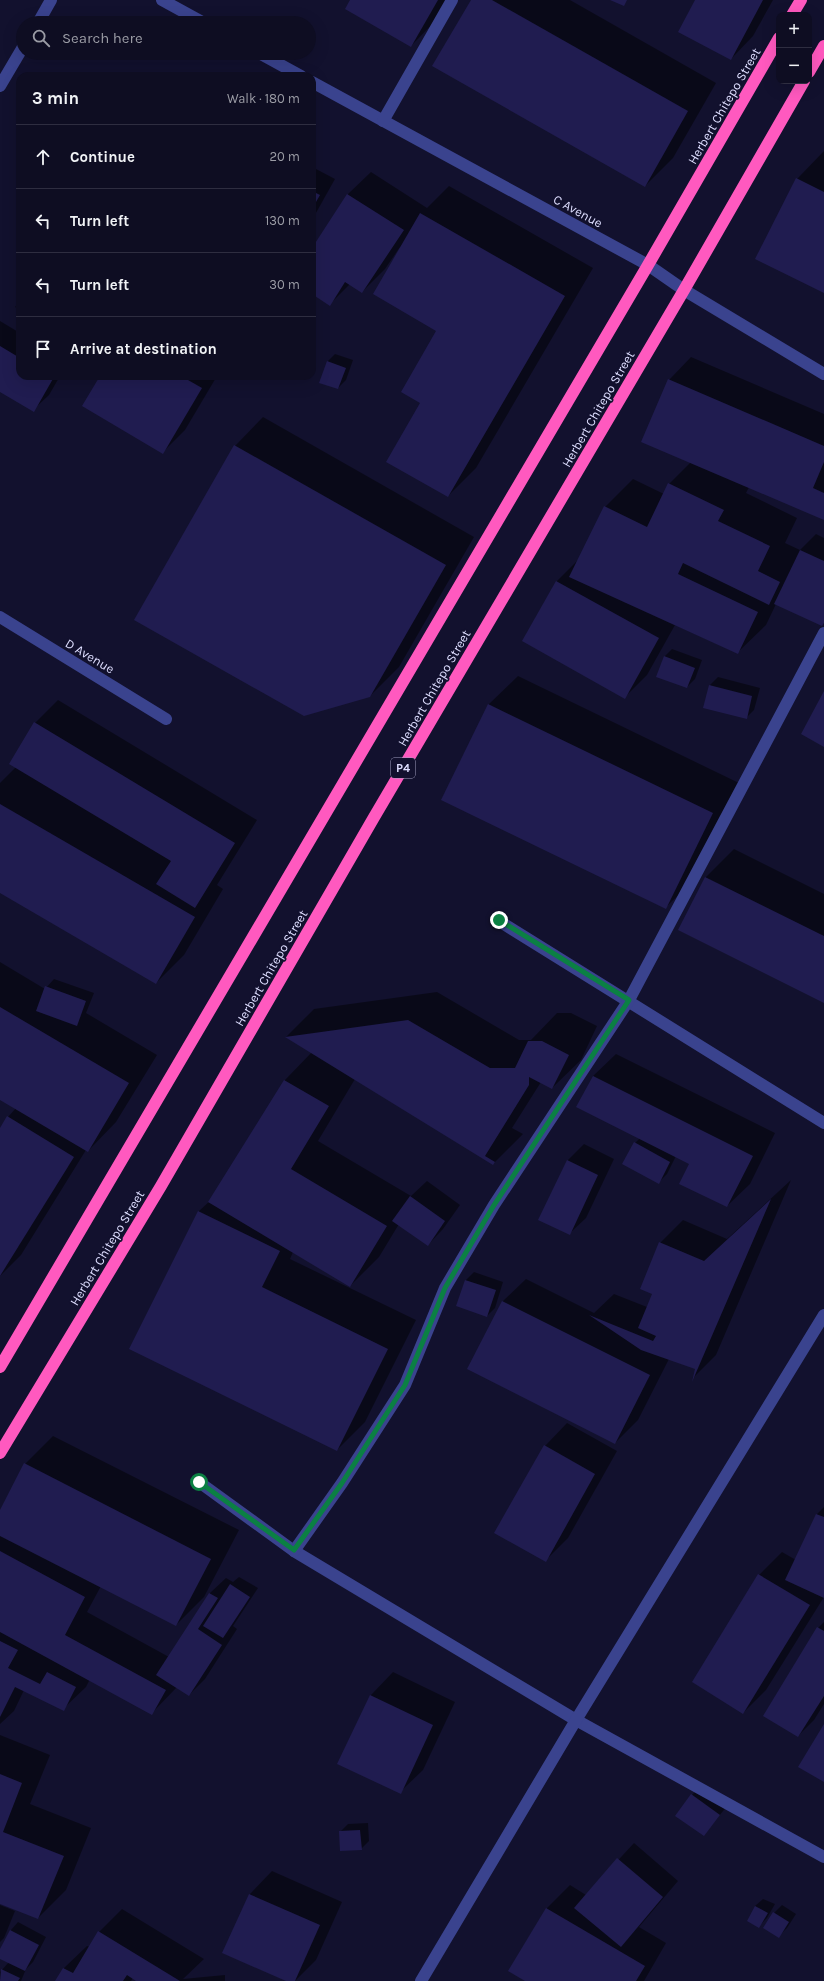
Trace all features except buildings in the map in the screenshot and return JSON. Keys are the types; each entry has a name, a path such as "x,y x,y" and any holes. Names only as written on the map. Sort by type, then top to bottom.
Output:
{"highway":[{"path":"794,12 801,0"},
{"name":"Herbert Chitepo Street","path":"0,1367 648,265 776,43"},
{"path":"812,67 824,46"},
{"name":"Herbert Chitepo Street","path":"0,1453 161,1186 373,819 684,290 802,84"}],"street":[{"path":"42,16 51,0"},
{"path":"162,0 191,16"},
{"path":"383,121 452,0"},
{"path":"0,86 16,59"},
{"path":"272,60 294,72"},
{"name":"C Avenue","path":"316,84 648,265 684,290 824,374"},
{"name":"D Avenue","path":"0,618 166,719"},
{"path":"294,1550 342,1483 405,1385 445,1288 494,1205 629,1000 824,633"},
{"path":"499,920 824,1123"},
{"path":"421,1981 576,1720 824,1315"},
{"path":"199,1482 294,1550 576,1720 824,1857"}],"route":[{"path":"199,1482 294,1550 342,1483 405,1385 445,1288 494,1205 629,1000 499,920"}]}
